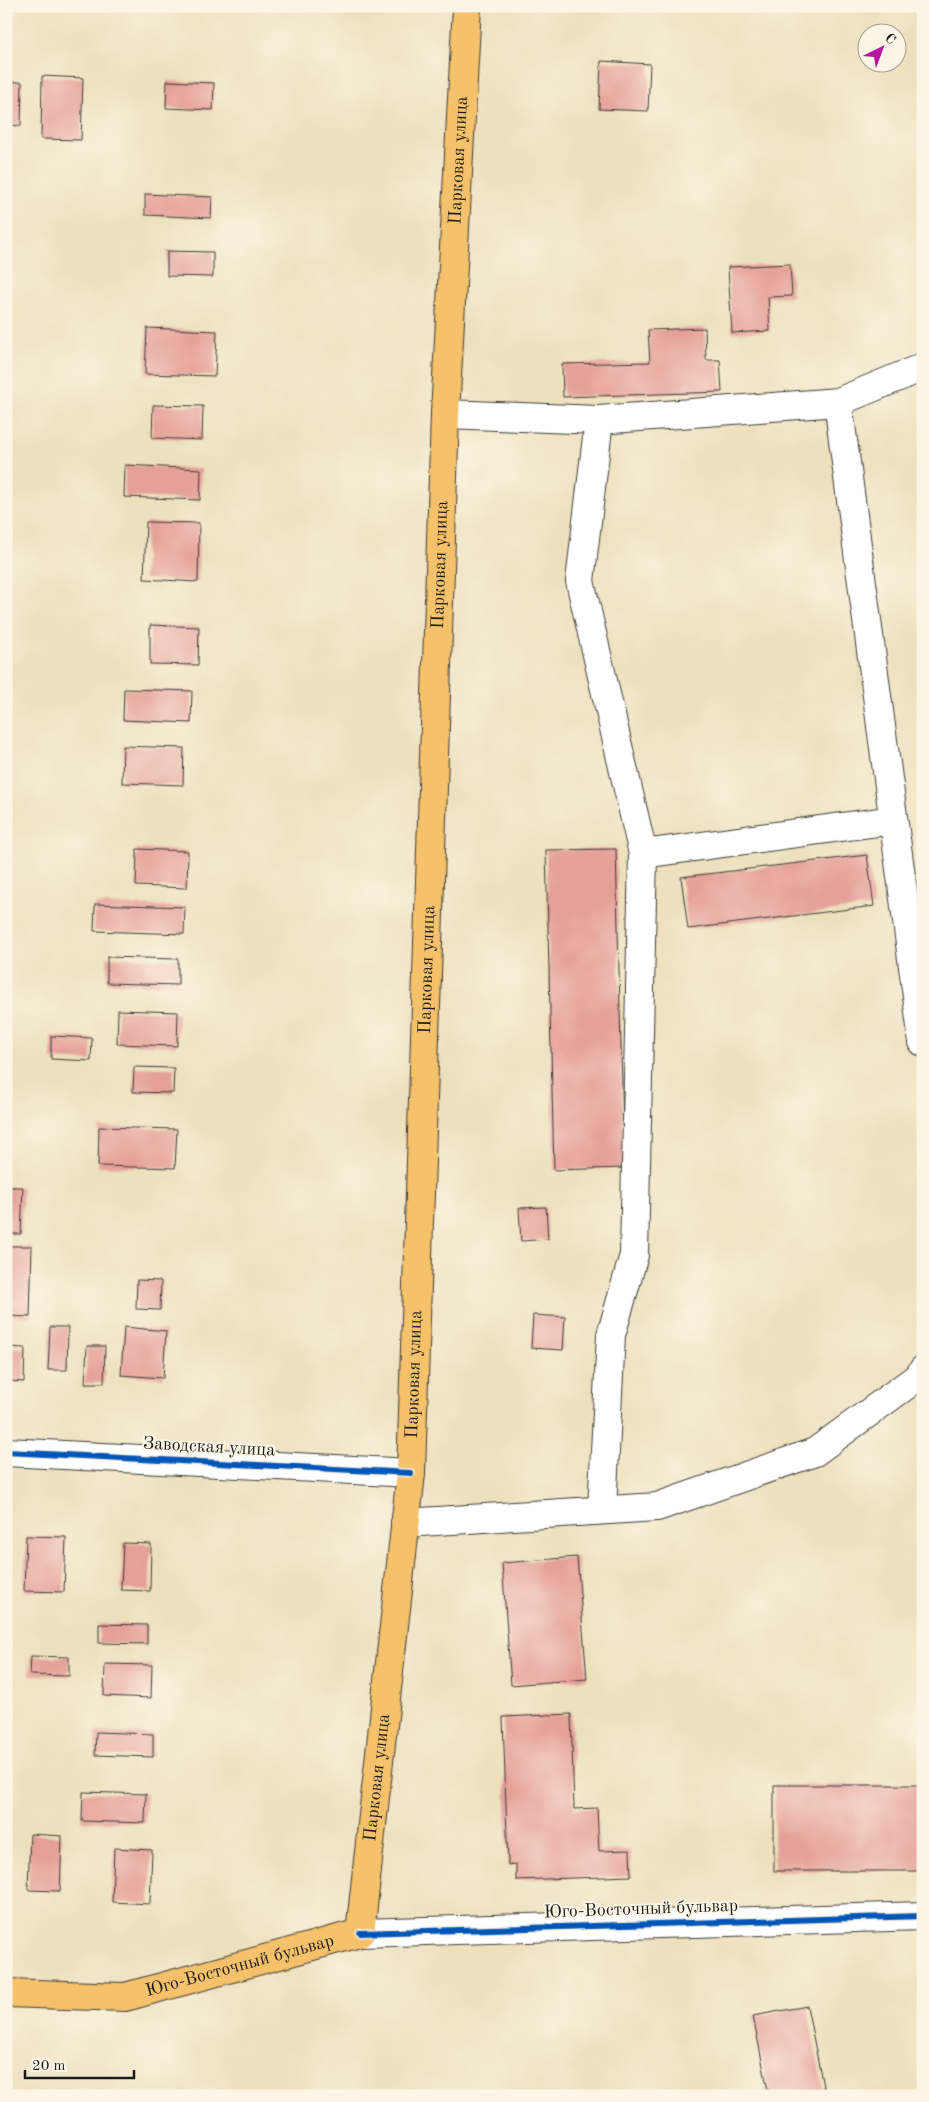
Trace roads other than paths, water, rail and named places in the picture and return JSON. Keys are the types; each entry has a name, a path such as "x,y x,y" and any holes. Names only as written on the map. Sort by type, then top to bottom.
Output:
{"main road":[{"name":"Парковая улица","path":"360,1933 411,1473 445,414 467,6"},
{"name":"Юго-Восточный бульвар","path":"6,1993 125,1996 360,1933"}],"street":[{"path":"445,414 600,420 838,402 923,367"},
{"path":"838,402 923,1042"},
{"path":"600,420 580,581 643,854 634,1255 611,1335 602,1510"},
{"path":"643,854 893,820"},
{"path":"405,1522 656,1507 815,1452 918,1376 923,1370"},
{"name":"Заводская улица","path":"6,1452 411,1473"},
{"name":"Юго-Восточный бульвар","path":"360,1933 923,1916"}]}
